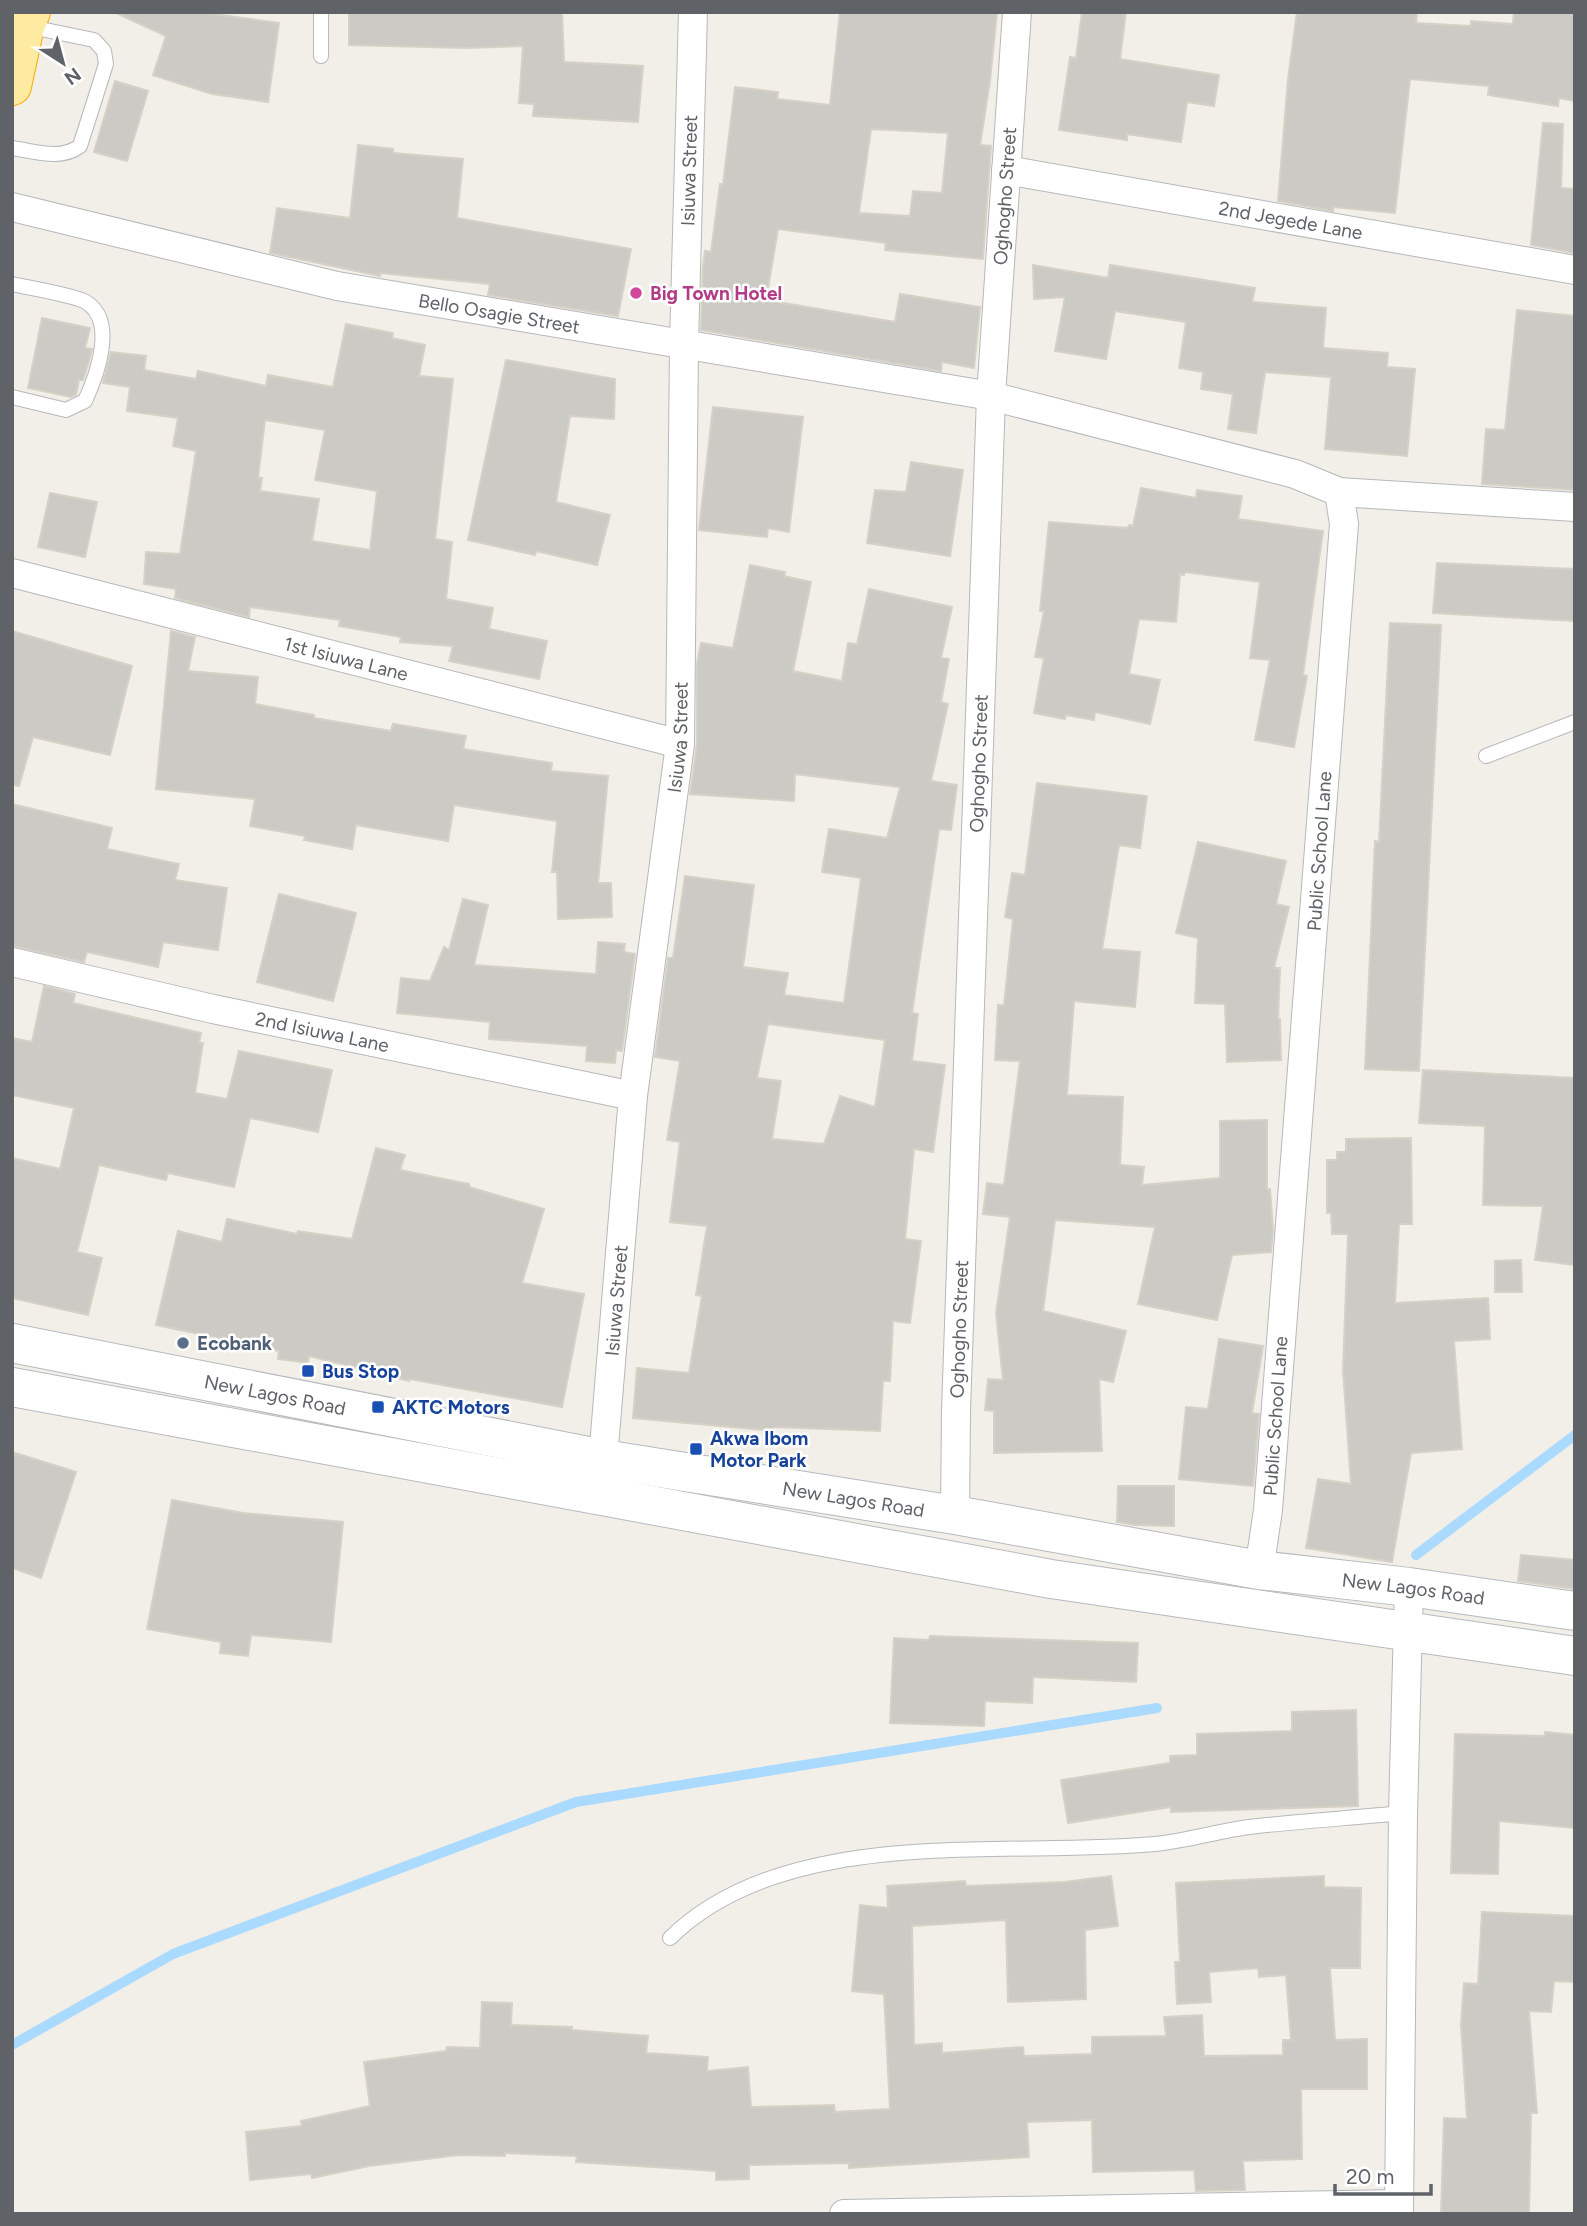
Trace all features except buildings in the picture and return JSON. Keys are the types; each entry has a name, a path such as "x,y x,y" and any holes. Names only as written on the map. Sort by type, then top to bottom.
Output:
{"highway":[{"path":"12,86 28,19"}],"main road":[{"name":"New Lagos Road","path":"12,1343 603,1460 955,1515 1259,1570 1409,1587 1575,1611"},
{"name":"New Lagos Road","path":"12,1387 1039,1577 1575,1656"}],"street":[{"name":"Isiuwa Street","path":"603,1460 633,1096 680,744 684,344 694,12"},
{"name":"Oghogho Street","path":"955,1515 956,1411 991,396 1017,12"},
{"name":"2nd Jegede Lane","path":"1006,170 1575,270"},
{"name":"Bello Osagie Street","path":"12,207 337,286 991,396"},
{"path":"991,396 1295,474 1339,492 1575,507"},
{"name":"Public School Lane","path":"1259,1570 1270,1482 1344,524 1339,492"},
{"name":"1st Isiuwa Lane","path":"12,573 680,744"},
{"name":"2nd Isiuwa Lane","path":"12,962 213,1009 633,1096"},
{"path":"844,2214 1399,2209 1403,1813 1409,1587"}],"lane":[{"path":"321,12 321,56"},
{"path":"12,148 60,155 72,152 80,146 106,64 104,51 94,40 28,19"},
{"path":"12,284 85,302 99,314 104,334 93,384 85,401 66,410 12,397"},
{"path":"1486,756 1575,722"},
{"path":"670,1938 685,1922 740,1890 796,1871 857,1858 984,1849 1157,1844 1247,1827 1403,1813"}],"waterway":[{"path":"1416,1555 1575,1435"},
{"path":"12,2045 173,1954 576,1802 1157,1708"}],"place":[{"name":"Big Town Hotel","path":"636,293"},
{"name":"Ecobank","path":"183,1343"},
{"name":"Bus Stop","path":"308,1371"},
{"name":"AKTC Motors","path":"378,1407"},
{"name":"Akwa Ibom Motor Park","path":"696,1449"}]}
